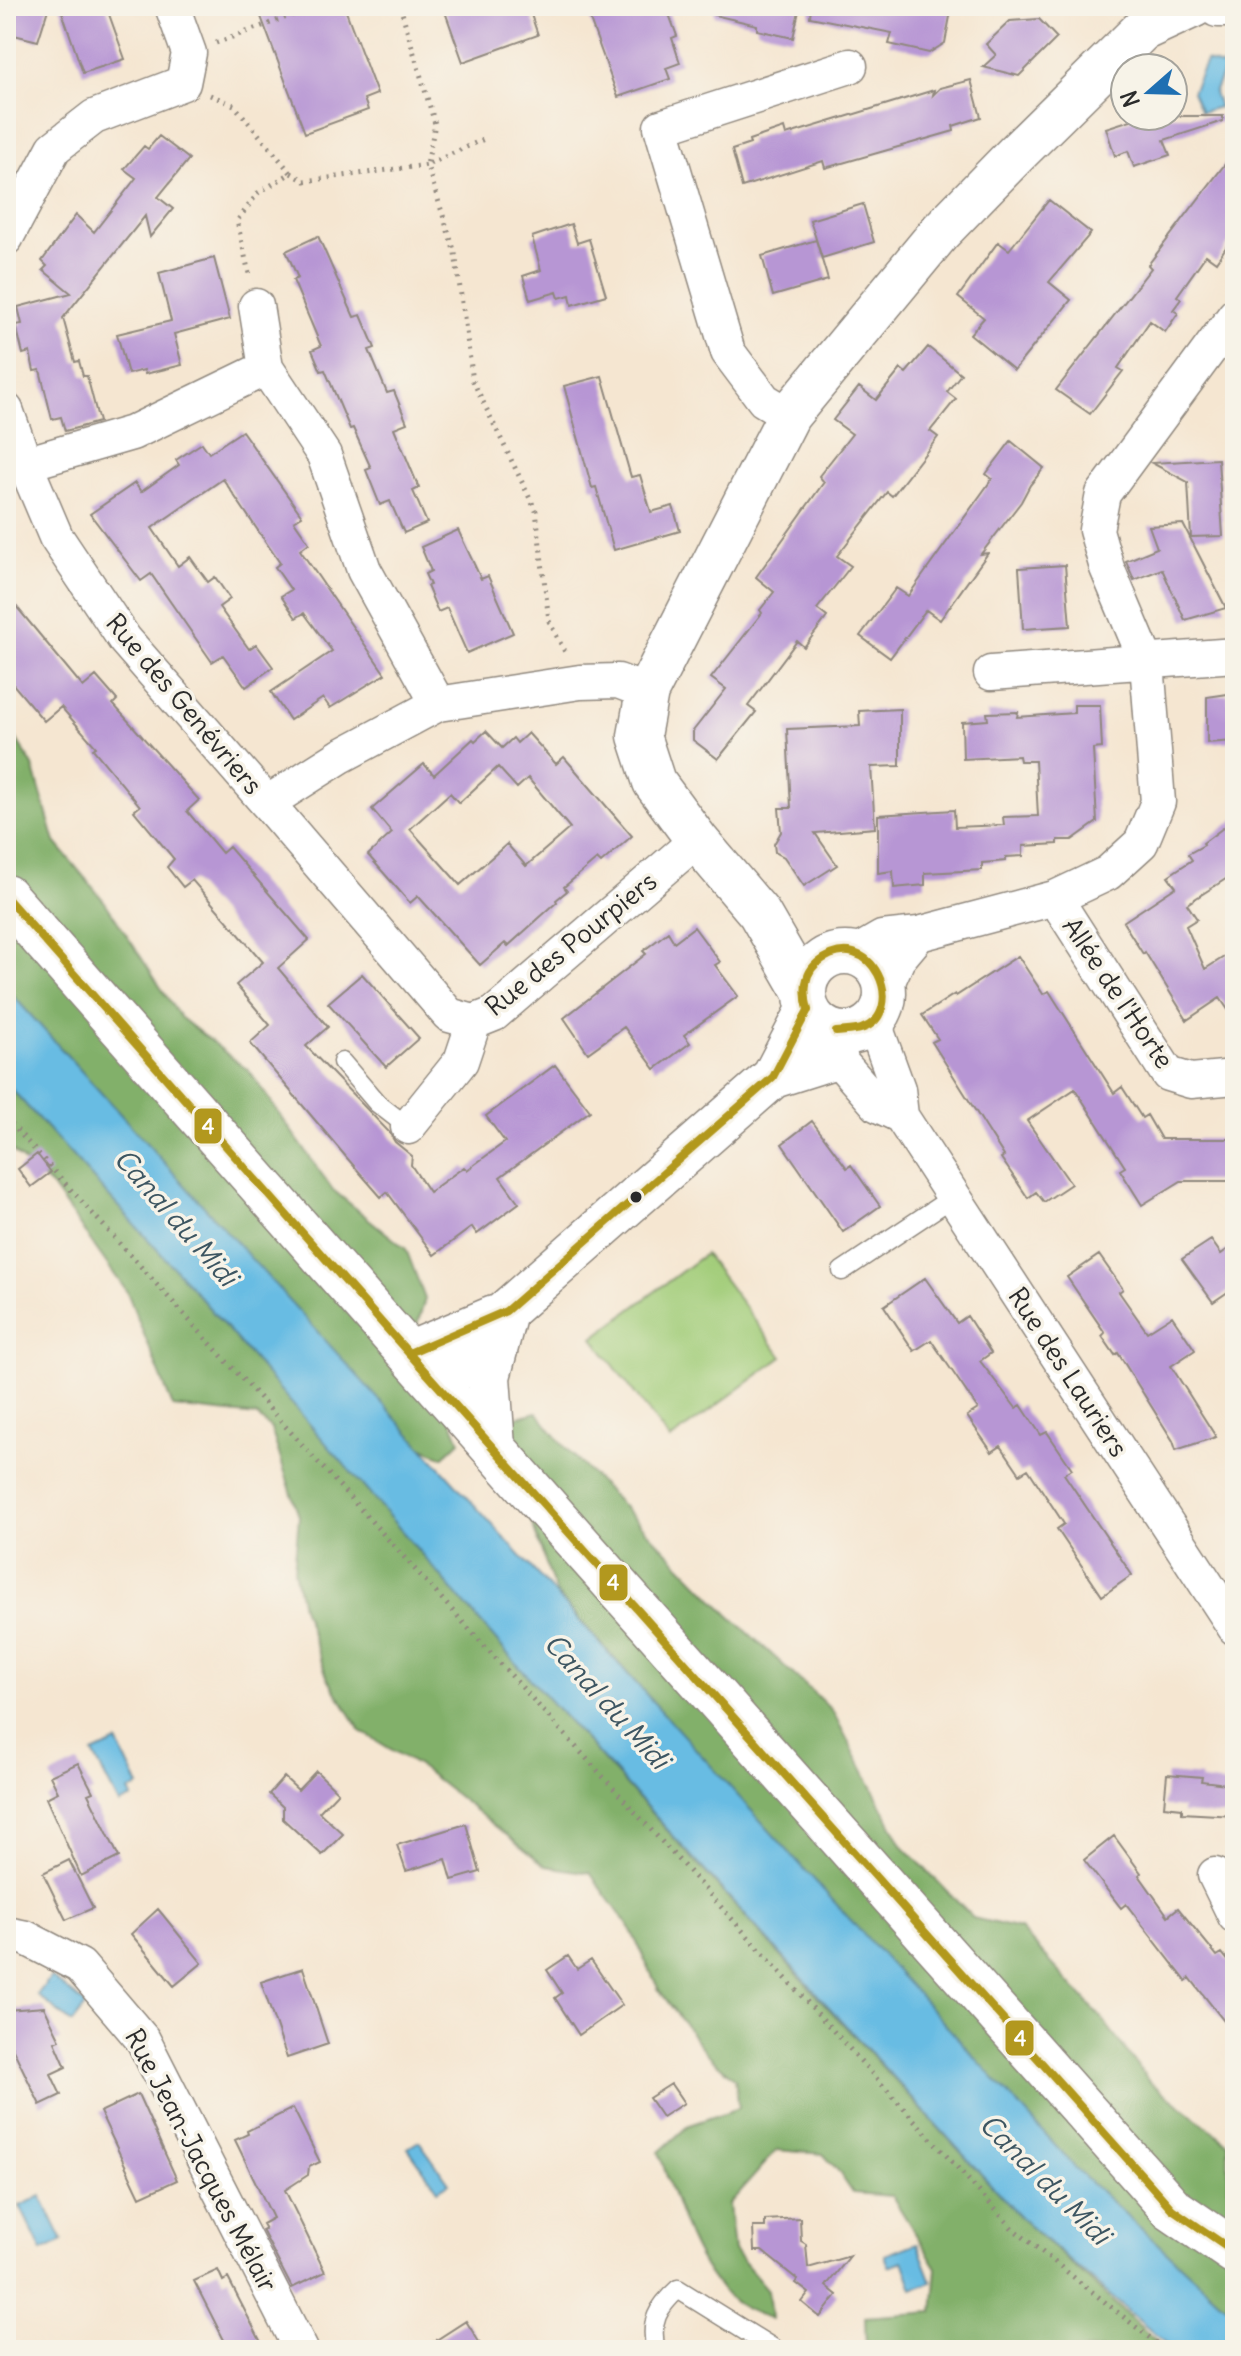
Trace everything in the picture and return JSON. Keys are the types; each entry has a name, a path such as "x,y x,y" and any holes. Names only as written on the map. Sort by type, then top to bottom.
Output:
{"main road":[{"path":"6,897 1172,2209 1235,2252"}],"street":[{"path":"6,238 54,148 94,117 186,68 172,6"},
{"name":"Rue des Lauriers","path":"901,1116 878,1105 821,1023 759,913 697,840 654,782 639,736 647,692 789,415 940,232 1016,154 1142,30 1194,6"},
{"path":"1218,6 1235,6"},
{"path":"789,415 764,400 728,352 661,127 850,66"},
{"path":"256,306 266,368 324,455 364,570 438,704"},
{"path":"821,1023 806,979 812,967 833,954 851,953 882,938 919,934 1055,898 1108,873 1141,843 1158,802 1147,663 1107,568 1096,530 1103,494 1235,315"},
{"path":"25,464 132,433 266,368"},
{"name":"Rue des Genévriers","path":"6,410 56,537 125,640 267,803 341,756 438,704 580,682 618,681 647,692"},
{"path":"991,673 1235,655"},
{"name":"Rue des Pourpiers","path":"267,803 449,1015 474,1022 494,1014 697,840"},
{"name":"Allée de l'Horte","path":"1055,898 1168,1074 1191,1081 1235,1077"},
{"name":"Rue des Lauriers","path":"759,913 851,953"},
{"path":"821,1023 859,1031 881,1002 898,959 919,934"},
{"path":"851,953 876,966 881,1002"},
{"name":"Rue des Lauriers","path":"881,1002 878,1034 898,1089 901,1116 1235,1627"},
{"path":"408,1127 461,1061 474,1022"},
{"path":"440,1388 506,1311 773,1077 821,1023"},
{"path":"409,1353 506,1311"},
{"path":"494,1447 489,1377 506,1311"},
{"path":"1215,1875 1235,1916"},
{"name":"Rue Jean-Jacques Mélair","path":"6,1934 26,1938 80,1966 143,2040 301,2350"}],"lane":[{"path":"342,1062 377,1103 408,1127"},
{"path":"842,1271 953,1197"},
{"path":"656,2350 653,2339 659,2306 678,2289 776,2350"}],"path":[{"path":"317,6 186,68 234,105 291,173 305,181 427,165 484,139"},
{"path":"400,6 435,124 427,165 455,253 473,381 536,511 549,621 580,682"},
{"path":"256,306 237,221 258,193 291,173"},
{"path":"6,1118 1012,2228 1165,2350"}],"green space":[{"path":"6,722 33,766 55,842 105,902 180,1017 249,1071 333,1190 406,1249 425,1299 415,1332 460,1441 443,1457 421,1447 6,988"},
{"path":"6,1083 186,1281 513,1660 808,1986 1025,2222 1166,2350 869,2350 866,2347 865,2317 933,2312 937,2268 892,2196 853,2193 823,2154 777,2150 729,2204 734,2250 768,2290 771,2319 741,2306 718,2286 686,2231 659,2152 689,2125 739,2108 735,2079 706,2053 659,1990 630,1928 590,1873 546,1866 423,1769 361,1731 328,1679 302,1607 294,1570 299,1516 271,1429 257,1416 173,1407 127,1292 52,1187 6,1145"},
{"path":"705,1254 782,1357 670,1440 593,1338"},
{"path":"537,1412 564,1446 729,1615 832,1710 902,1845 973,1918 1020,1929 1099,2015 1150,2082 1228,2143 1228,2196 1235,2203 1235,2311 1219,2300 1079,2172 860,1934 556,1593 497,1422"}],"water":[{"path":"1206,61 1225,67 1214,93 1219,107 1201,112 1192,92"},
{"name":"Canal du Midi","path":"6,988 1079,2172 1219,2300 1235,2311 1235,2350 1173,2350 1025,2222 513,1660 186,1281 6,1083"},
{"path":"117,1742 139,1786 129,1791 132,1798 119,1804 93,1753"},
{"path":"51,1977 86,2005 72,2023 37,1995"},
{"path":"419,2141 449,2183 438,2190 408,2148"},
{"path":"41,2196 63,2241 42,2251 20,2206"},
{"path":"917,2243 932,2282 913,2289 903,2261 889,2266 885,2255"}],"building":[{"path":"6,6 49,6 38,41 6,33"},
{"path":"60,6 106,6 125,59 83,73"},
{"path":"257,6 344,6 377,94 364,99 368,110 305,133"},
{"path":"443,6 528,6 538,35 463,62"},
{"path":"585,6 666,6 677,36 672,38 680,63 666,68 670,79 618,97"},
{"path":"715,6 800,6 793,38 757,30 757,25 714,15"},
{"path":"811,6 927,6 951,11 945,43 929,53 889,44 892,33 810,17"},
{"path":"1039,19 1057,38 1019,76 983,67 996,55 986,44 1010,21"},
{"path":"971,80 981,117 953,126 954,131 825,168 823,161 742,187 732,150 750,144 749,140 784,128 786,135 934,90 933,95 940,88"},
{"path":"1189,116 1223,116 1223,121 1189,132"},
{"path":"1109,127 1109,132 1189,132 1164,140 1170,155 1134,167 1128,151 1115,156 1106,128"},
{"path":"159,136 189,159 158,197 173,209 150,237 145,216 63,318 75,362 79,361 83,376 87,376 99,422 65,431 61,417 52,419 40,370 34,371 30,352 23,354 16,325 22,324 18,307 71,293 43,270 47,266 42,261 76,215 94,232 136,178 124,169 144,146 148,149"},
{"path":"1235,151 1235,234 1216,262 1206,255 1177,296 1181,299 1173,310 1178,313 1165,332 1150,321 1118,368 1123,371 1090,414 1056,390 1151,268 1148,265"},
{"path":"1049,200 1091,233 1049,282 1071,300 1014,370 970,334 984,318 958,297 998,242 1009,250"},
{"path":"863,204 874,242 822,258 810,220"},
{"path":"571,224 577,243 589,239 606,295 572,305 570,295 559,298 557,292 530,300 523,276 541,270 532,237"},
{"path":"318,236 354,317 361,315 375,348 369,350 387,393 394,391 407,423 394,428 419,488 413,491 427,523 404,533 390,501 380,505 366,470 371,468 353,428 350,429 325,370 321,371 312,350 321,346 293,280 298,278 286,251"},
{"path":"816,240 828,280 773,296 762,256"},
{"path":"214,258 230,319 174,334 182,365 145,374 144,370 128,374 117,334 171,321 159,273"},
{"path":"928,347 961,374 947,392 956,399 930,431 938,437 892,496 887,492 837,556 851,566 817,609 827,617 804,647 797,641 748,706 756,712 718,759 693,740 693,731 726,689 711,678 762,613 760,610 774,592 756,577 824,482 819,476 852,434 833,420 859,387 876,400 901,369 906,373"},
{"path":"602,376 631,477 640,475 651,512 673,506 680,531 614,550 596,487 592,488 564,386"},
{"path":"242,431 302,516 294,521 309,543 300,550 385,674 330,708 323,698 290,720 271,692 332,651 304,613 296,618 281,596 291,590 275,567 280,563 223,479 152,528 178,566 190,557 208,582 215,577 230,599 219,607 249,649 256,644 273,667 246,687 223,655 212,662 151,574 141,581 90,514 135,483 141,492 179,465 176,460 202,443 209,453"},
{"path":"1011,441 1044,468 981,554 988,553 940,620 926,610 890,658 860,636 896,588 908,596 992,479 986,474"},
{"path":"1218,459 1223,536 1191,537 1188,482 1152,463"},
{"path":"1183,524 1226,608 1185,620 1162,569 1134,580 1126,561 1157,548 1149,526"},
{"path":"458,530 481,579 488,576 513,633 467,653 447,608 438,612 427,586 430,585 425,574 431,571 421,547"},
{"path":"1065,565 1070,626 1023,629 1019,568"},
{"path":"6,594 83,687 96,676 117,700 113,704 199,800 187,811 222,853 229,847 309,940 278,968 328,1027 306,1046 395,1142 412,1156 411,1165 429,1192 464,1167 467,1170 505,1142 486,1116 555,1065 590,1111 500,1177 519,1203 477,1234 472,1227 434,1255 387,1192 381,1197 250,1043 270,1025 236,985 263,962 192,880 183,887 167,867 174,859 134,811 140,806 93,749 96,747 61,707 44,721 6,676"},
{"path":"1228,694 1229,703 1235,703 1235,741 1207,743 1207,697"},
{"path":"1074,705 1100,705 1102,748 1093,749 1097,822 1072,840 1023,846 1023,856 982,863 982,870 925,873 925,885 894,888 893,871 878,873 878,815 954,810 955,827 1004,825 1003,817 1038,816 1035,761 1020,761 1019,756 963,759 962,722 988,720 987,713 1018,712 1017,717 1074,713"},
{"path":"900,709 900,766 871,767 875,828 815,833 837,865 804,886 784,857 775,852 774,844 781,832 779,808 791,808 787,729 860,726 859,711"},
{"path":"486,731 502,748 513,738 517,743 528,733 556,764 564,757 632,836 601,863 597,859 564,887 567,891 557,902 508,946 505,943 480,965 418,896 410,903 368,855 392,833 372,809 424,764 434,775 473,739 475,741","holes":["498,767 517,788 528,778 570,828 526,866 507,844 460,885 410,829 450,793 459,803"]},
{"path":"1235,819 1235,873 1187,904 1197,919 1186,926 1205,969 1235,950 1235,1020 1220,998 1187,1020 1123,922 1176,887 1168,876 1192,860 1188,854"},
{"path":"694,927 720,962 715,965 738,996 684,1035 690,1043 655,1069 624,1027 588,1053 564,1018 646,954 643,951 668,932 674,942"},
{"path":"1018,956 1043,994 1049,991 1114,1093 1122,1087 1142,1118 1147,1115 1161,1139 1232,1139 1235,1143 1235,1181 1181,1181 1142,1205 1120,1170 1125,1167 1075,1089 1027,1121 1071,1184 1044,1202 1036,1192 1028,1198 932,1042 938,1039 922,1015"},
{"path":"362,974 419,1038 386,1067 328,1003"},
{"path":"812,1121 847,1168 851,1165 880,1206 843,1232 782,1144"},
{"path":"37,1154 51,1172 31,1187 18,1169"},
{"path":"1211,1240 1221,1254 1235,1244 1235,1287 1213,1302 1182,1259"},
{"path":"1099,1255 1123,1289 1119,1292 1147,1332 1172,1316 1195,1350 1171,1366 1216,1437 1176,1450 1118,1353 1115,1355 1102,1336 1105,1333 1067,1277"},
{"path":"925,1278 957,1323 967,1316 991,1353 980,1361 1016,1408 1021,1405 1041,1435 1047,1432 1072,1469 1064,1474 1132,1575 1102,1596 1057,1529 1064,1524 1028,1469 1020,1474 1001,1446 992,1452 967,1416 978,1409 931,1340 914,1351 884,1306"},
{"path":"78,1763 93,1792 88,1794 119,1857 81,1876 46,1798 58,1792 50,1776"},
{"path":"316,1771 338,1792 319,1812 343,1834 322,1855 283,1819 283,1807 269,1794 284,1777 298,1790"},
{"path":"1167,1774 1202,1777 1201,1781 1235,1785 1235,1816 1182,1813 1182,1808 1164,1806"},
{"path":"466,1824 480,1872 452,1880 446,1859 406,1871 397,1845"},
{"path":"1114,1836 1168,1916 1178,1908 1217,1956 1222,1953 1235,1969 1235,2035 1190,1978 1186,1981 1126,1904 1121,1908 1084,1860"},
{"path":"69,1860 93,1908 66,1920 43,1873"},
{"path":"158,1909 202,1963 174,1986 131,1934"},
{"path":"568,1956 577,1969 591,1960 622,2005 579,2035 555,1998 562,1993 547,1970"},
{"path":"303,1968 328,2044 287,2058 261,1982"},
{"path":"44,2007 60,2040 55,2042 66,2067 51,2074 61,2095 40,2105 11,2045 7,2010"},
{"path":"671,2084 684,2103 662,2117 649,2098"},
{"path":"138,2094 177,2180 140,2197 100,2112"},
{"path":"293,2108 320,2162 309,2167 308,2175 285,2190 325,2272 292,2288 262,2230 265,2229 262,2224 273,2218 235,2140"},
{"path":"800,2218 801,2241 806,2244 808,2268 850,2256 826,2286 837,2295 820,2317 802,2302 809,2293 796,2283 798,2280 762,2251 754,2251 753,2227 765,2227 765,2220"},
{"path":"218,2270 223,2281 228,2278 265,2350 229,2350 194,2281"},
{"path":"466,2321 484,2350 421,2350"}],"transit line":[{"name":"4","path":"6,897 1172,2209 1235,2252"},
{"name":"4","path":"808,1010 806,985 809,973 817,963 837,953 854,953 868,961 878,974 883,990 883,1006 875,1020 861,1029 836,1032"},
{"name":"4","path":"409,1353 506,1311 773,1077 808,1010"}]}
